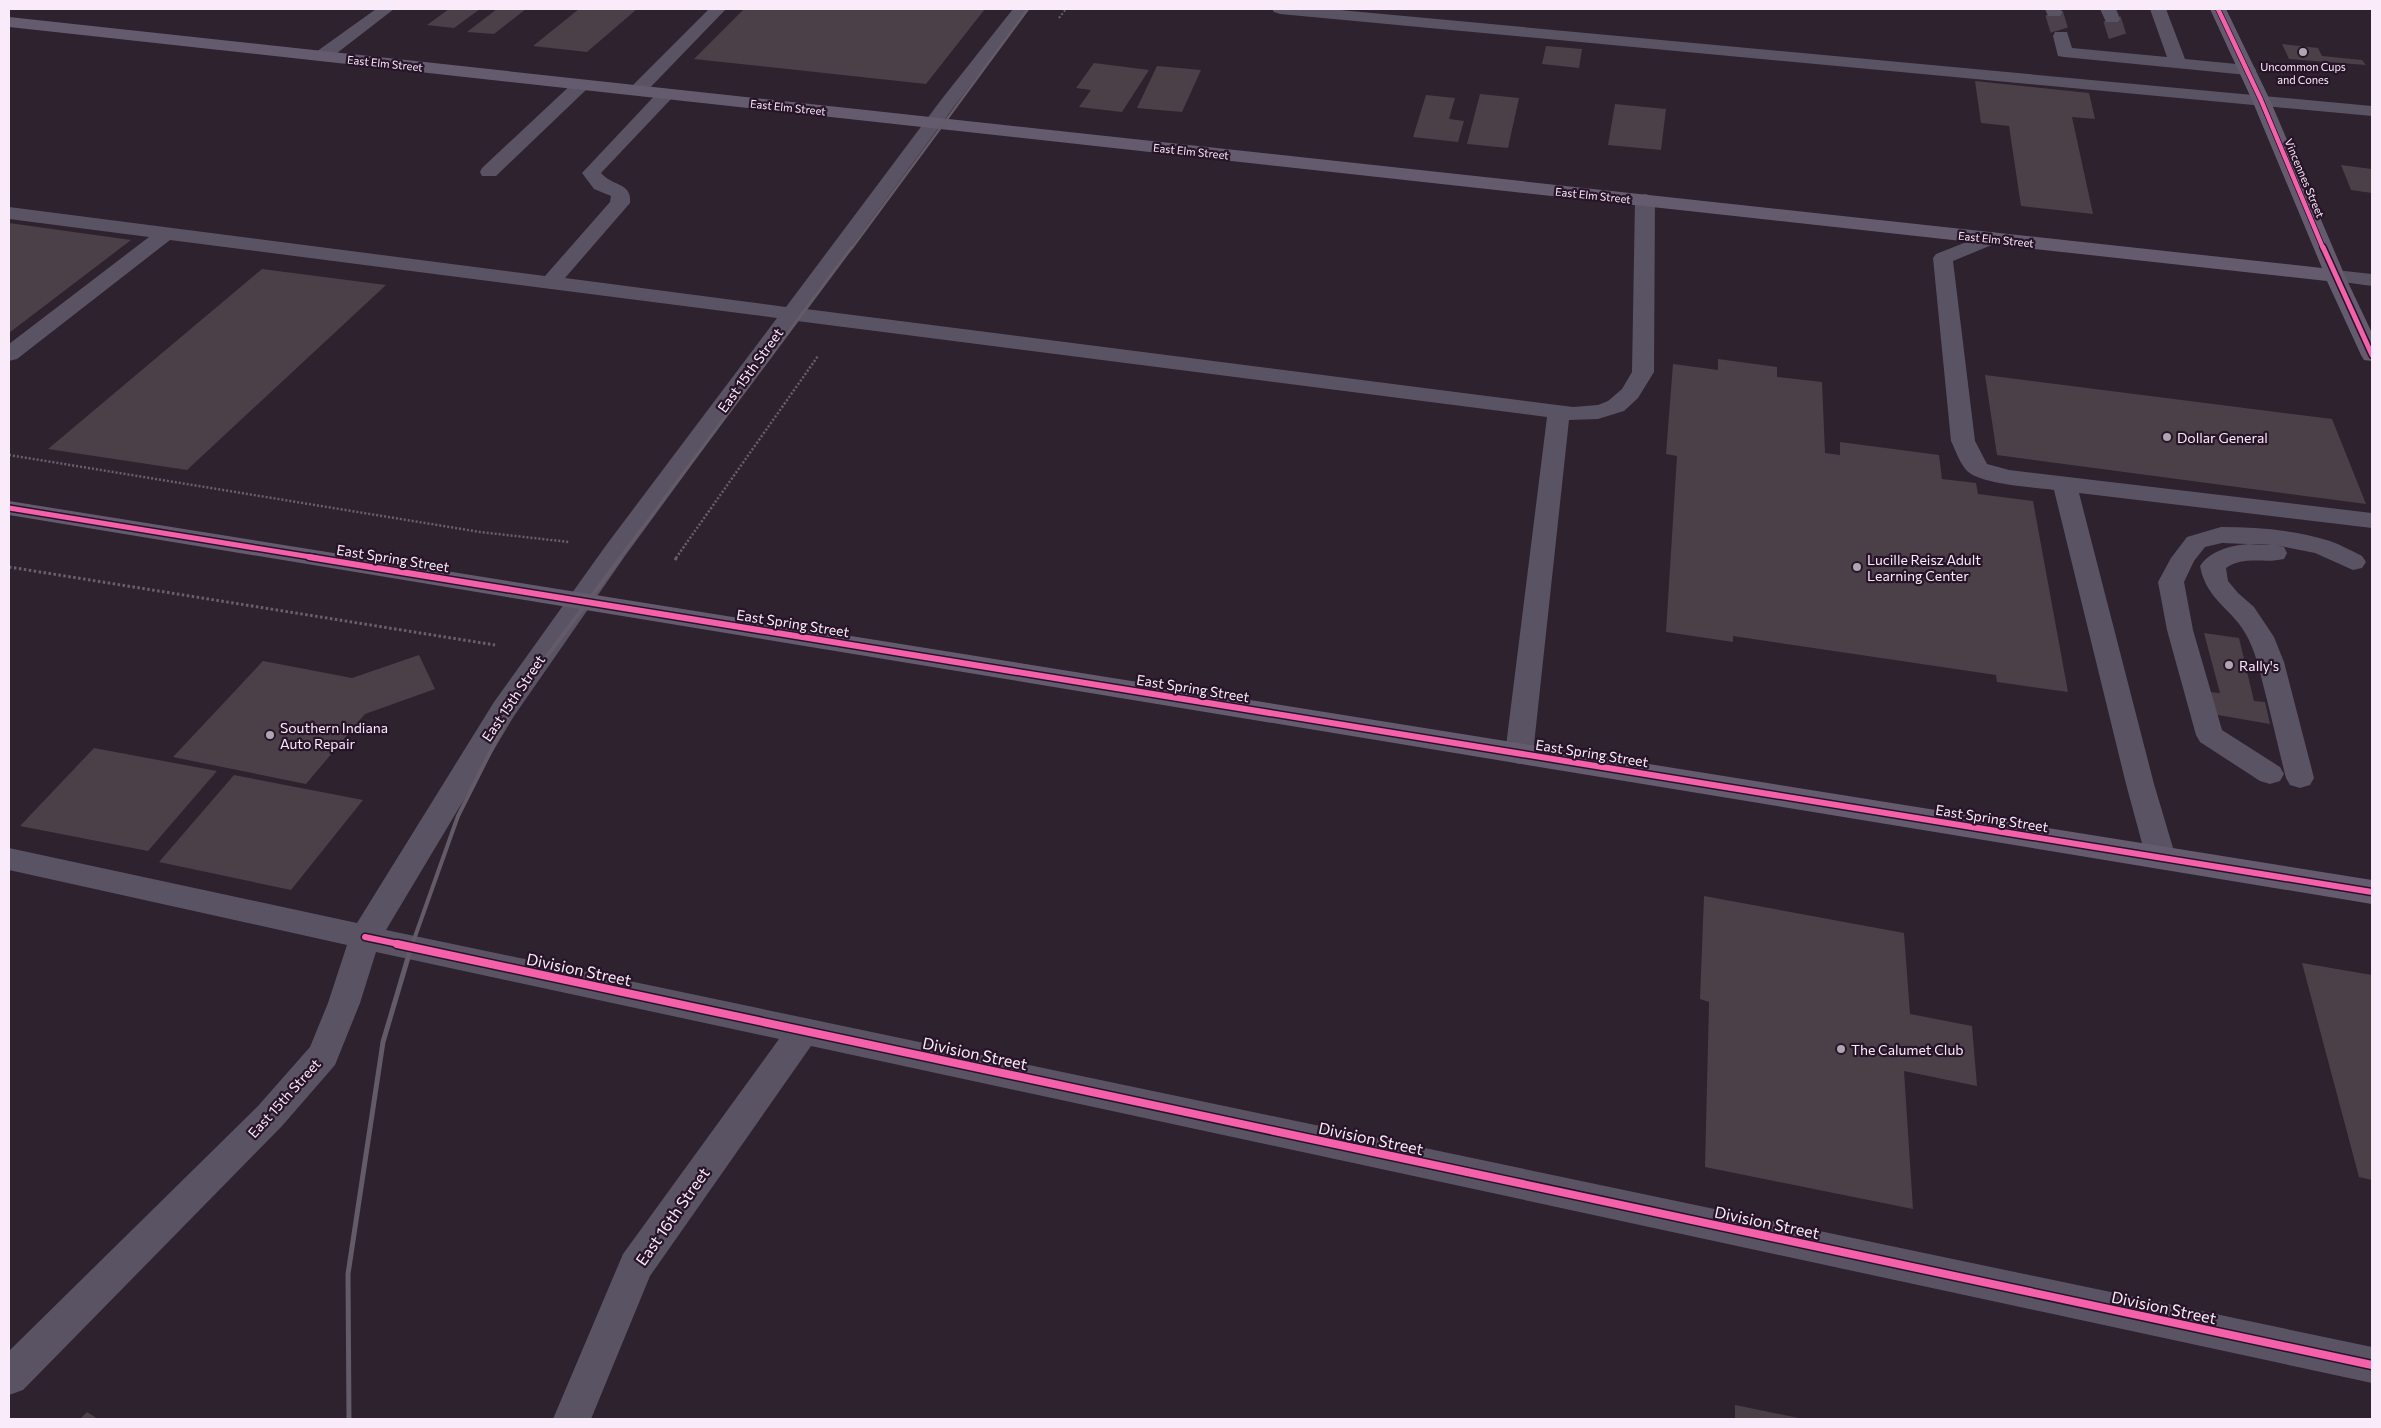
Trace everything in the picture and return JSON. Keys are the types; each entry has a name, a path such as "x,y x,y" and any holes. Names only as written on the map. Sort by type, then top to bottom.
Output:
{"main road":[{"name":"Vincennes Street","path":"2218,9 2261,100 2335,276 2372,355"},
{"name":"East Elm Street","path":"9,22 2335,276"},
{"name":"East Spring Street","path":"9,508 2372,892"}],"street":[{"path":"322,56 386,9"},
{"path":"637,91 718,9"},
{"name":"East 15th Street","path":"9,1377 270,1116 323,1055 344,1003 365,937 504,709 579,601 791,314 1021,9"},
{"path":"1280,9 2372,111"},
{"path":"2158,9 2178,64"},
{"path":"2060,36 2064,52 2247,70"},
{"path":"2119,41 2124,58"},
{"path":"489,172 582,85"},
{"path":"551,282 620,203 621,193 601,185 591,173 666,94"},
{"path":"9,213 1573,414 1608,411 1633,393 1643,372 1645,200"},
{"path":"9,354 166,233"},
{"path":"1992,238 1943,258 1963,441 1974,464 1980,469 2007,477 2372,520"},
{"name":"East Elm Street","path":"2335,276 2372,280"},
{"path":"1519,754 1559,412"},
{"path":"2065,484 2140,784 2161,858"},
{"path":"2270,774 2210,735 2180,630 2171,582 2183,558 2196,542 2221,535 2254,535 2287,539 2323,547 2353,562 2248,552 2220,559 2213,566 2216,582 2250,621 2261,637 2271,662 2300,778"},
{"name":"Division Street","path":"9,859 803,1031 2372,1365"},
{"name":"East 16th Street","path":"572,1419 636,1266 803,1031"}],"path":[{"path":"9,567 498,646"}],"building":[{"path":"449,9 480,9 454,28 427,25"},
{"path":"497,9 526,9 494,34 467,32"},
{"path":"579,9 637,9 587,52 533,46"},
{"path":"744,9 985,9 926,84 694,59"},
{"name":"Uncommon Cups and Cones","path":"2282,44 2318,48 2322,56 2362,60 2366,65 2289,59"},
{"path":"1546,46 1582,49 1579,68 1542,64"},
{"path":"1094,63 1149,70 1122,112 1079,107 1091,90 1076,88"},
{"path":"1157,66 1201,70 1182,112 1137,108"},
{"path":"1975,81 2089,93 2095,119 2072,117 2093,214 2021,206 2009,126 1981,123"},
{"path":"1480,94 1519,98 1508,148 1467,144"},
{"path":"1426,95 1455,98 1449,119 1464,121 1458,142 1413,137"},
{"path":"1615,104 1666,109 1661,150 1608,145"},
{"path":"2341,165 2372,169 2372,193 2351,190"},
{"path":"9,223 131,240 9,333"},
{"path":"262,269 386,285 187,470 48,449"},
{"name":"Lucille Reisz Adult Learning Center","path":"1718,359 1777,367 1777,377 1822,382 1825,453 1840,455 1840,442 1939,455 1942,479 1976,483 1978,494 2033,501 2068,692 1997,682 1996,675 1733,636 1733,642 1666,632 1677,456 1666,454 1673,364 1718,370"},
{"name":"Dollar General","path":"1985,375 2332,419 2366,504 1997,455"},
{"name":"Rally's","path":"2204,633 2239,638 2254,701 2265,702 2270,724 2212,714 2208,692 2220,693"},
{"name":"Southern Indiana Auto Repair","path":"419,655 435,689 365,714 306,784 173,757 263,661 352,678"},
{"path":"94,748 217,771 148,851 20,826"},
{"path":"234,775 363,800 291,890 159,862"},
{"name":"The Calumet Club","path":"1704,896 1904,933 1910,1014 1972,1026 1977,1086 1904,1071 1913,1209 1705,1167 1709,1002 1700,999"},
{"path":"2302,963 2372,975 2372,1180 2359,1177"},
{"path":"1735,1405 1799,1418 1799,1419 1735,1419"},
{"path":"87,1412 98,1419 80,1419"}],"tunnel":[{"path":"2054,13 2061,36"},
{"path":"2112,19 2119,41"}],"railway":[{"path":"852,248 1028,9"},
{"path":"620,558 852,247"},
{"path":"412,945 458,816 521,691 621,557"},
{"path":"349,1419 348,1274 383,1042 412,944"}],"cycle path":[{"path":"2218,9 2261,100 2335,276 2372,355"},
{"path":"9,508 2372,892"},
{"path":"365,937 2372,1365"}],"place":[{"name":"Uncommon Cups and Cones","path":"2303,52"},
{"name":"Dollar General","path":"2167,437"},
{"name":"Lucille Reisz Adult Learning Center","path":"1857,567"},
{"name":"Rally's","path":"2229,665"},
{"name":"Southern Indiana Auto Repair","path":"270,735"},
{"name":"The Calumet Club","path":"1841,1049"}]}
